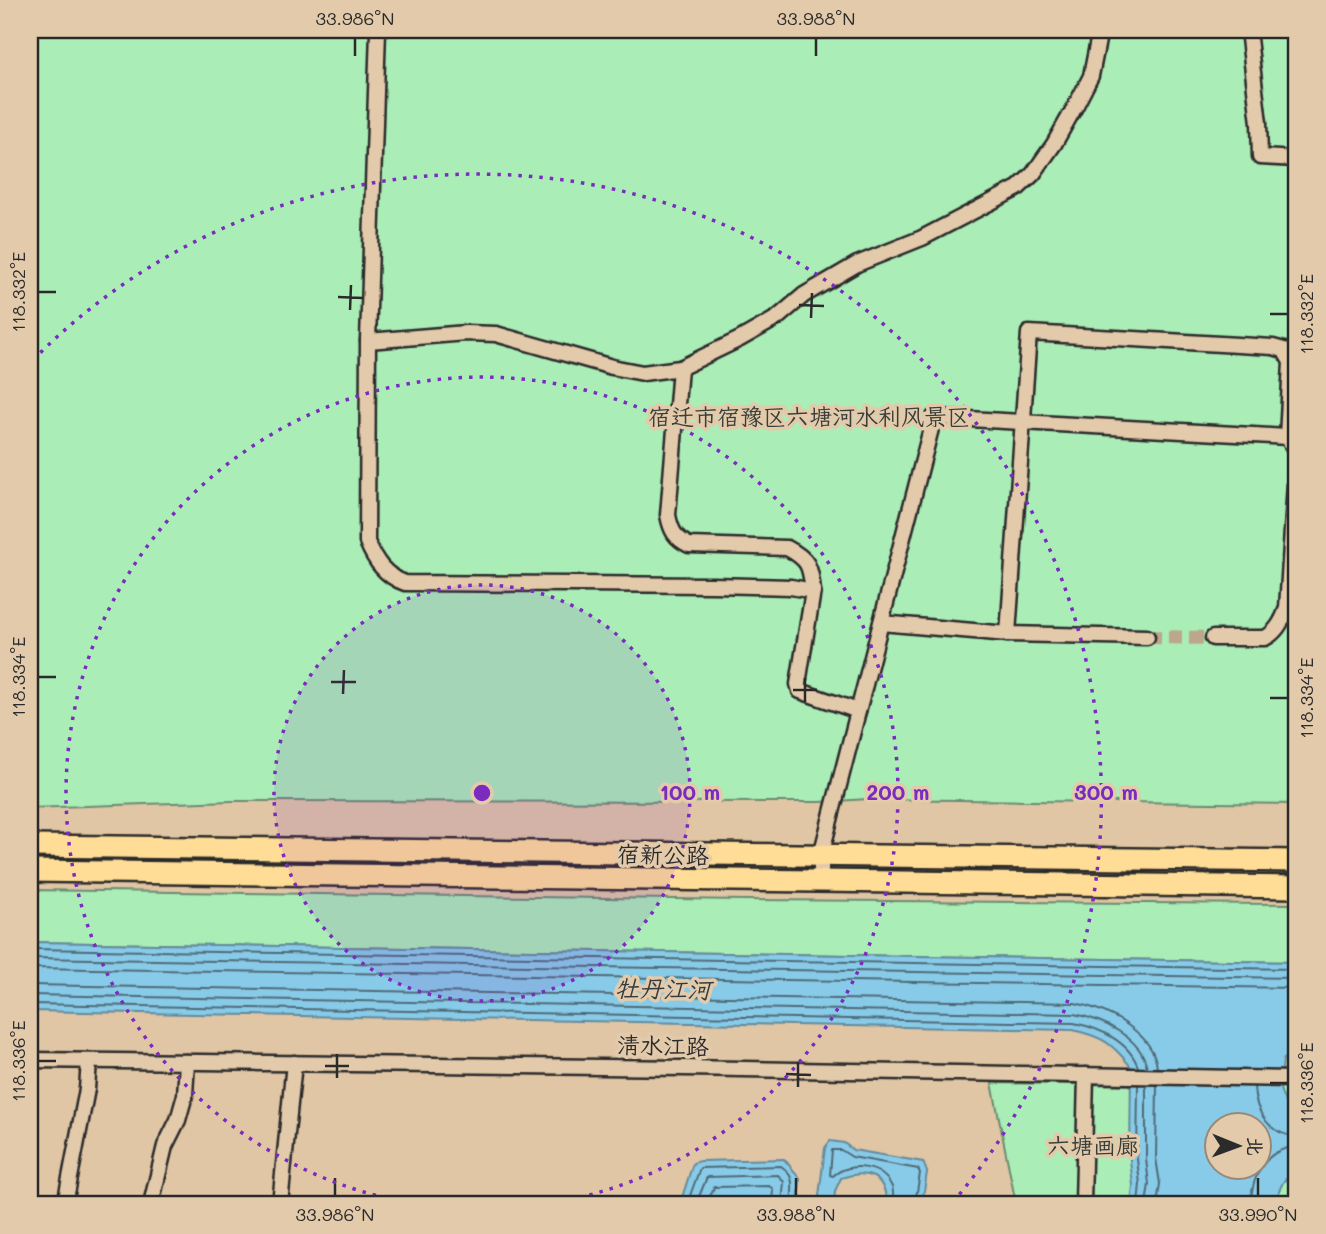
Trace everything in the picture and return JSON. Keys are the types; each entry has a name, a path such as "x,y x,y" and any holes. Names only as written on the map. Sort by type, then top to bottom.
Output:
{"highway":[{"name":"宿新公路","path":"30,846 1296,861"},
{"name":"宿新公路","path":"30,871 1296,887"}],"street":[{"path":"378,30 368,341 367,542 380,566 396,580 405,583 713,584 791,587 813,591"},
{"path":"368,341 466,333 496,334 612,368 643,373 680,368 777,318 804,295 857,264 922,238 1018,188 1033,174 1054,144 1076,105 1091,76 1100,30"},
{"path":"1248,30 1259,122 1260,157 1296,159"},
{"path":"1008,635 1029,333 1273,347 1284,350 1291,362 1287,437 1296,454"},
{"path":"680,368 668,515 671,531 678,540 689,545 787,548 799,554 810,565 813,591 798,684 800,691 858,711"},
{"path":"821,882 821,855 934,416 1287,437"},
{"path":"1213,638 1265,638 1273,635 1284,616 1287,608 1296,467"},
{"path":"881,623 1008,635 1147,637"},
{"name":"清水江路","path":"30,1060 1296,1079"},
{"path":"30,1202 66,1204 87,1089 89,1060"},
{"path":"151,1204 165,1146 178,1120 186,1095 187,1062"},
{"path":"280,1204 294,1063"},
{"path":"1083,1204 1086,1076"}],"green space":[{"name":"宿迁市宿豫区六塘河水利风景区","path":"30,30 1296,30 1296,804 868,799 820,802 232,801 30,808"},
{"path":"30,890 1296,904 1296,962 30,942"},
{"name":"六塘画廊","path":"992,1083 1296,1087 1296,1204 1016,1204"}],"water":[{"name":"牡丹江河","path":"30,942 1296,962 1296,1048 1283,1060 1280,1089 1287,1107 1296,1111 1296,1172 1287,1177 1282,1185 1277,1204 1131,1204 1131,1067 1106,1042 1073,1030 30,1011"},
{"path":"830,1141 844,1143 853,1150 923,1162 927,1172 922,1204 887,1204 883,1186 873,1177 859,1174 841,1178 835,1191 834,1204 818,1204 825,1148"},
{"path":"784,1159 800,1178 798,1204 680,1204 693,1163"}],"tunnel":[{"path":"1147,637 1213,638"}]}
